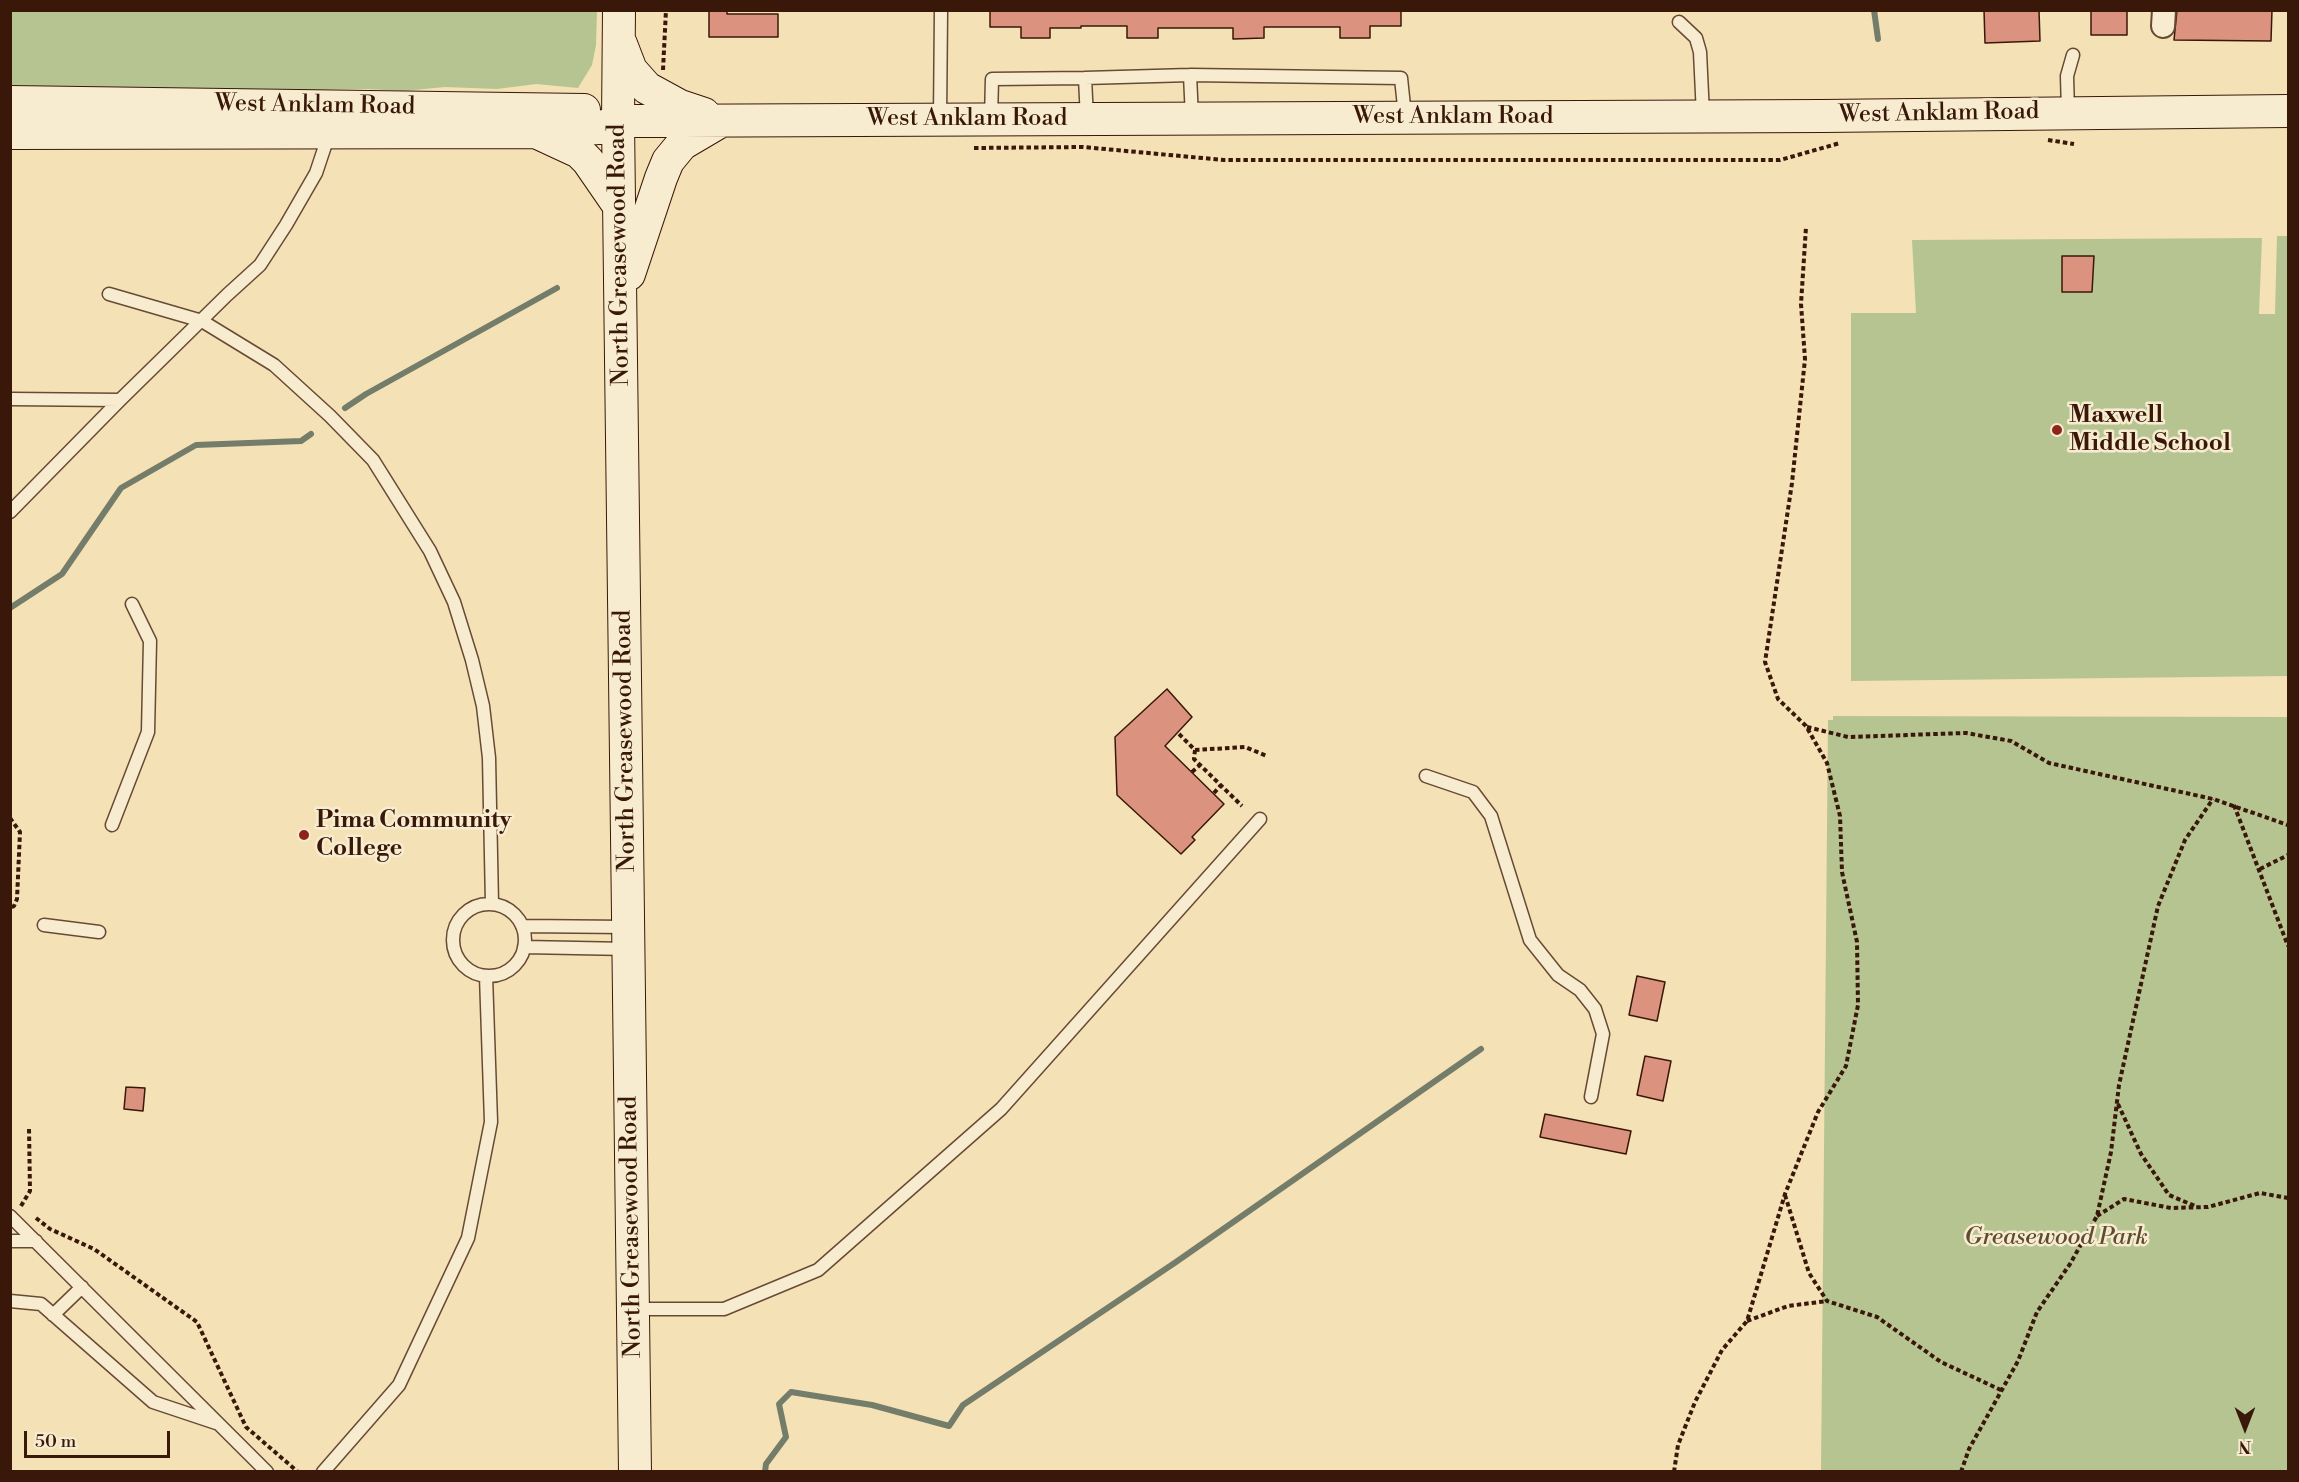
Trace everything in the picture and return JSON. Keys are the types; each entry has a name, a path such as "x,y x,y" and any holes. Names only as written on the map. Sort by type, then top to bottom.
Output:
{"main road":[{"path":"619,24 631,70 647,88 680,106 722,120"},
{"name":"North Greasewood Road","path":"619,24 618,121 635,1472"},
{"name":"West Anklam Road","path":"10,102 594,110 618,121"},
{"name":"West Anklam Road","path":"10,133 536,132 599,128 618,121 2289,111"},
{"path":"620,298 660,178 668,161 682,144 722,120"},
{"path":"536,132 579,152 588,161 619,206"}],"lane":[{"path":"940,119 941,10"},
{"path":"1679,22 1696,38 1700,52 1703,116"},
{"path":"2068,113 2067,76 2073,55"},
{"path":"1190,75 1192,118"},
{"path":"991,119 992,79 1190,75 1401,78 1405,117"},
{"path":"1085,78 1087,119"},
{"path":"10,512 120,400 260,265 316,174 329,132"},
{"path":"109,294 202,321 274,365 330,416 373,460 430,551 454,602 483,706 489,758 492,904"},
{"path":"10,399 120,400"},
{"path":"112,825 148,732 150,640 132,604"},
{"path":"1426,776 1473,792 1491,816 1530,940 1558,975 1580,990 1595,1009 1603,1034 1591,1097"},
{"path":"633,1309 724,1309 818,1270 1001,1109 1260,819"},
{"path":"492,904 510,911 522,926 525,936 521,957 506,972 486,976 475,974 465,968 458,959 453,937 462,916 470,909 492,904"},
{"path":"44,925 99,932"},
{"path":"522,926 628,938"},
{"path":"524,947 628,938"},
{"path":"323,1472 399,1385 468,1238 491,1122 486,976"},
{"path":"10,1216 267,1472"},
{"path":"10,1241 36,1241"},
{"path":"53,1315 82,1287"},
{"path":"10,1301 41,1304 153,1402 220,1424"}],"path":[{"path":"662,79 666,10"},
{"path":"2045,140 2074,144"},
{"path":"974,148 1083,147 1224,160 1780,160 1843,142"},
{"path":"1674,1472 1678,1445 1695,1402 1722,1350 1747,1320 1785,1194 1818,1112 1846,1066 1858,1005 1857,942 1842,872 1840,816 1827,763 1806,726 1778,699 1765,662 1792,483 1804,359 1802,304 1806,227"},
{"path":"1806,726 1848,737 1966,733 2011,741 2049,763 2213,799 2289,825"},
{"path":"1179,734 1195,750 1245,747 1267,756"},
{"path":"1195,750 1194,759 1242,806"},
{"path":"1192,772 1200,765"},
{"path":"1214,792 1221,785"},
{"path":"1961,1472 1969,1449 2019,1360 2037,1312 2070,1264 2097,1216 2111,1152 2117,1103 2158,906 2185,840 2213,799"},
{"path":"2234,805 2289,946"},
{"path":"10,818 20,832 17,899 14,906 10,908"},
{"path":"2260,869 2289,855"},
{"path":"2117,1103 2141,1154 2169,1195 2197,1207"},
{"path":"29,1128 30,1191 21,1206 50,1228 94,1249 197,1322 246,1427 298,1472"},
{"path":"2097,1216 2124,1199 2171,1208 2208,1207 2260,1193 2289,1198"},
{"path":"1785,1194 1809,1273 1827,1301"},
{"path":"1747,1320 1788,1306 1827,1301 1877,1317 1941,1362 2003,1390"}],"green space":[{"path":"11,11 597,11 596,45 592,65 578,88 536,84 497,89 445,87 404,91 367,89 259,91 130,90 122,87 11,89"},
{"name":"Maxwell Middle School","path":"2277,236 2288,236 2288,676 1851,681 1851,313 1916,313 1912,240 2262,238 2259,314 2275,314"},
{"name":"Greasewood Park","path":"1833,716 2288,717 2288,1471 1821,1471 1828,720 1833,720"}],"building":[{"path":"709,10 727,10 727,14 778,14 778,37 709,37"},
{"path":"990,10 1401,10 1401,26 1370,26 1370,38 1340,38 1340,27 1264,27 1264,38 1233,39 1233,28 1158,28 1158,38 1127,38 1127,26 1081,26 1081,28 1050,28 1050,38 1021,38 1021,27 990,27"},
{"path":"1984,10 2039,10 2040,41 1985,43"},
{"path":"2091,10 2127,10 2127,35 2091,35"},
{"path":"2177,10 2272,10 2271,41 2174,40"},
{"path":"2062,256 2094,256 2092,292 2062,292"},
{"path":"1167,689 1192,717 1165,746 1224,804 1192,837 1195,840 1181,854 1117,795 1115,737"},
{"path":"1637,976 1665,982 1657,1021 1629,1015"},
{"path":"1645,1056 1671,1061 1663,1101 1637,1095"},
{"path":"126,1087 145,1088 143,1111 124,1109"},
{"path":"1545,1114 1631,1131 1626,1154 1540,1137"}],"waterway":[{"path":"1874,10 1878,39"},
{"path":"345,408 366,394 557,288"},
{"path":"10,608 62,574 121,488 196,445 301,441 311,434"},
{"path":"765,1472 766,1464 786,1437 779,1404 791,1392 872,1405 949,1426 963,1405 1176,1262 1481,1049"}],"place":[{"name":"Maxwell Middle School","path":"2057,430"},
{"name":"Pima Community College","path":"304,835"}]}
